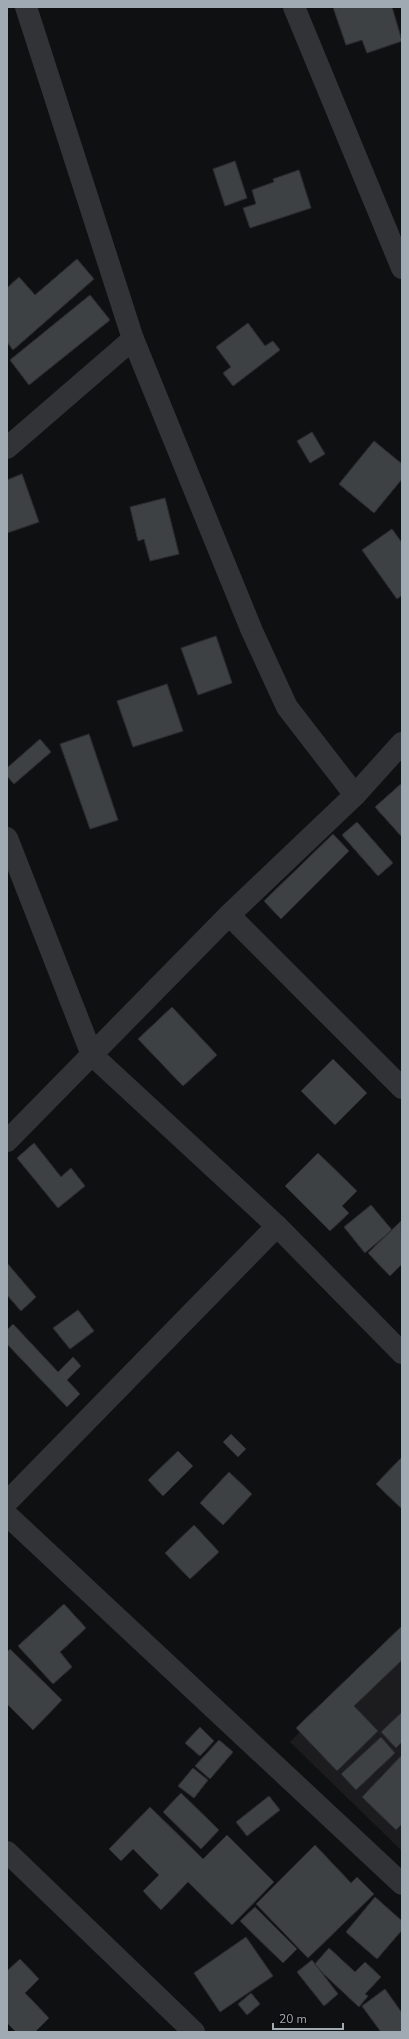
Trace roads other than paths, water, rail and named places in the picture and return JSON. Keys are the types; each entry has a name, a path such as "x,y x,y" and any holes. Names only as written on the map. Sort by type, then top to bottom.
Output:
{"street":[{"path":"26,7 133,339 252,631 287,707 355,795"},
{"path":"294,7 402,268"},
{"path":"7,448 133,339"},
{"path":"7,1140 229,916 355,795 402,743"},
{"path":"7,838 92,1054 277,1226 402,1353"},
{"path":"229,916 402,1088"},
{"path":"7,1502 277,1226"},
{"path":"7,1514 402,1884"},
{"path":"7,1852 194,2032"}]}
